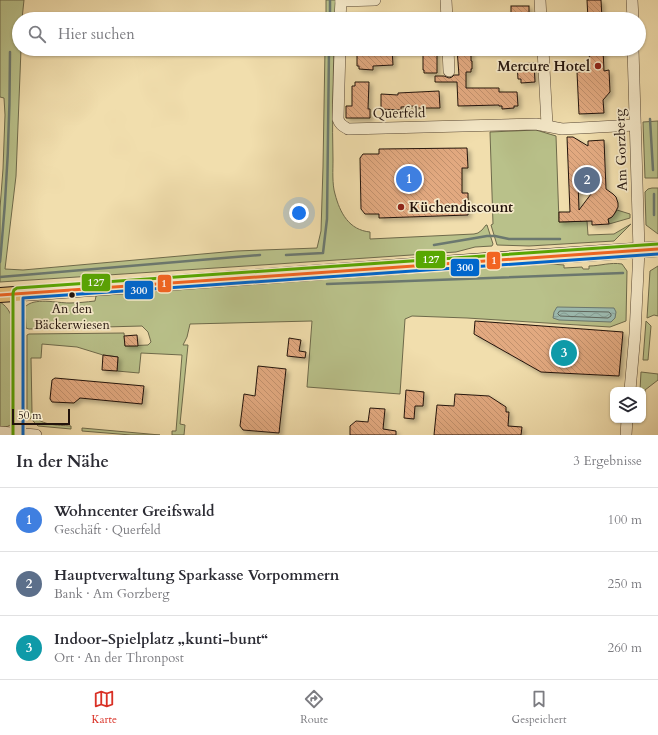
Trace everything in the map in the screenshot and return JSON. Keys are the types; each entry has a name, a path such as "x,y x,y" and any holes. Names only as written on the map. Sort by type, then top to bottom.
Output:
{"main road":[{"path":"0,295 658,249"}],"street":[{"path":"340,12 341,1 376,0"},
{"path":"446,0 447,12"},
{"path":"540,0 541,12"},
{"path":"632,0 633,12"},
{"name":"Querfeld","path":"340,56 338,119 341,125 348,129 542,125 562,129 635,125"},
{"path":"448,56 449,71"},
{"path":"542,125 543,56"},
{"name":"Am Gorzberg","path":"630,387 635,334 639,250 634,56"},
{"path":"18,293 18,434"},
{"path":"626,435 627,423"},
{"path":"0,432 36,435"}],"green space":[{"path":"0,0 24,0 23,12 12,12 12,56 21,56 16,176 5,269 23,270 236,251 317,248 321,231 325,56 334,56 333,181 337,201 346,219 356,228 370,232 370,239 474,234 478,233 487,225 493,244 492,246 475,247 456,252 0,282 0,208 5,115 4,98 0,97"},
{"path":"326,0 336,0 335,12 326,12"},
{"path":"658,121 658,178 645,178 643,122"},
{"path":"536,130 556,136 559,222 587,221 588,235 614,234 631,224 614,241 529,246 497,245 491,225 493,224 490,132"},
{"path":"652,188 658,188 658,234 646,225 645,192"},
{"path":"617,210 630,214 630,218 609,224 608,219 612,217"},
{"path":"538,263 564,265 564,268 582,267 583,269 589,269 589,266 613,263 622,264 627,271 626,321 610,327 412,316 405,319 400,394 307,387 312,321 190,324 187,337 183,345 188,345 180,424 185,425 184,435 172,435 172,431 176,431 182,355 141,353 139,373 117,371 118,357 103,355 77,347 42,344 41,358 31,358 32,412 39,420 49,424 71,426 71,429 38,426 27,415 27,335 124,333 125,346 148,345 151,342 148,332 142,326 26,328 25,307 34,302 46,301 72,303 95,301 96,296 106,292"},
{"path":"658,266 658,316 654,315 647,318 650,271"},
{"path":"0,302 7,308 11,315 14,417 11,424 3,427 0,427"},
{"path":"646,321 651,326 648,360 643,360"},
{"path":"641,372 658,374 658,380 646,389 646,387 640,387"},
{"path":"82,428 160,435 131,435 82,431"}],"water":[{"path":"557,307 614,308 616,312 615,318 611,322 559,320 553,318"}],"building":[{"path":"587,0 601,0 602,12 588,12"},
{"path":"511,6 529,6 529,12 511,12"},
{"path":"357,56 392,56 393,65 373,66 373,70 359,69 359,66 357,66"},
{"path":"423,56 437,56 437,73 424,73"},
{"path":"458,56 471,56 472,69 471,72 466,72 466,88 499,88 499,92 517,92 518,106 514,106 514,108 502,109 502,106 499,105 458,106 457,82 435,82 435,76 444,76 449,78 454,75 459,75"},
{"path":"589,56 603,56 604,71 609,70 610,92 603,100 604,113 579,114 577,72 590,71"},
{"path":"534,63 535,82 521,83 521,79 518,79 517,64"},
{"path":"355,82 369,82 368,109 370,109 370,118 346,118 346,106 352,106 352,86 355,86"},
{"path":"439,91 440,108 414,108 414,106 401,107 401,110 381,109 381,94 398,95 398,93"},
{"path":"567,137 573,137 588,146 588,141 604,140 606,189 616,197 618,207 612,217 608,219 609,224 592,225 592,221 559,222 559,212 570,212","holes":["578,182 590,182 591,194 579,210"]},
{"path":"467,148 468,168 462,168 462,193 468,193 468,215 379,218 379,214 365,214 361,209 360,158 363,154 379,154 379,149"},
{"path":"475,321 623,332 619,376 541,372 474,334"},
{"path":"137,335 138,346 125,346 124,336"},
{"path":"289,338 301,340 299,351 306,352 305,358 287,356"},
{"path":"103,355 118,357 117,371 102,370"},
{"path":"258,366 286,369 279,433 243,430 240,426 244,394 255,396"},
{"path":"55,378 144,386 142,404 80,398 74,403 52,402 50,399 52,380"},
{"path":"406,390 424,392 423,406 415,406 414,419 404,418"},
{"path":"455,394 489,396 506,407 506,412 509,412 508,426 522,427 521,435 434,435 437,405 454,406"},
{"path":"370,408 385,409 383,429 396,431 396,435 350,435 350,426 356,421 368,422"}],"waterway":[{"path":"330,0 330,12"},
{"path":"0,262 8,157 10,52"},
{"path":"286,255 323,253 327,219 329,56"},
{"path":"650,119 653,170"},
{"path":"654,194 654,215"},
{"path":"434,245 487,236 509,239 560,239"},
{"path":"0,277 260,255"},
{"path":"327,284 623,273"}],"transit line":[{"name":"127","path":"13,435 13,293 17,288 658,244"},
{"name":"1","path":"0,295 658,249"},
{"name":"300","path":"23,435 23,298 658,254"}],"place":[{"name":"Mercure Hotel","path":"598,66"},
{"name":"Wohncenter Greifswald","path":"409,179"},
{"name":"Hauptverwaltung Sparkasse Vorpommern","path":"587,180"},
{"name":"Küchendiscount","path":"401,207"},
{"name":"An den Bäckerwiesen","path":"72,295"},
{"name":"Indoor-Spielplatz „kunti-bunt“","path":"564,353"}]}
